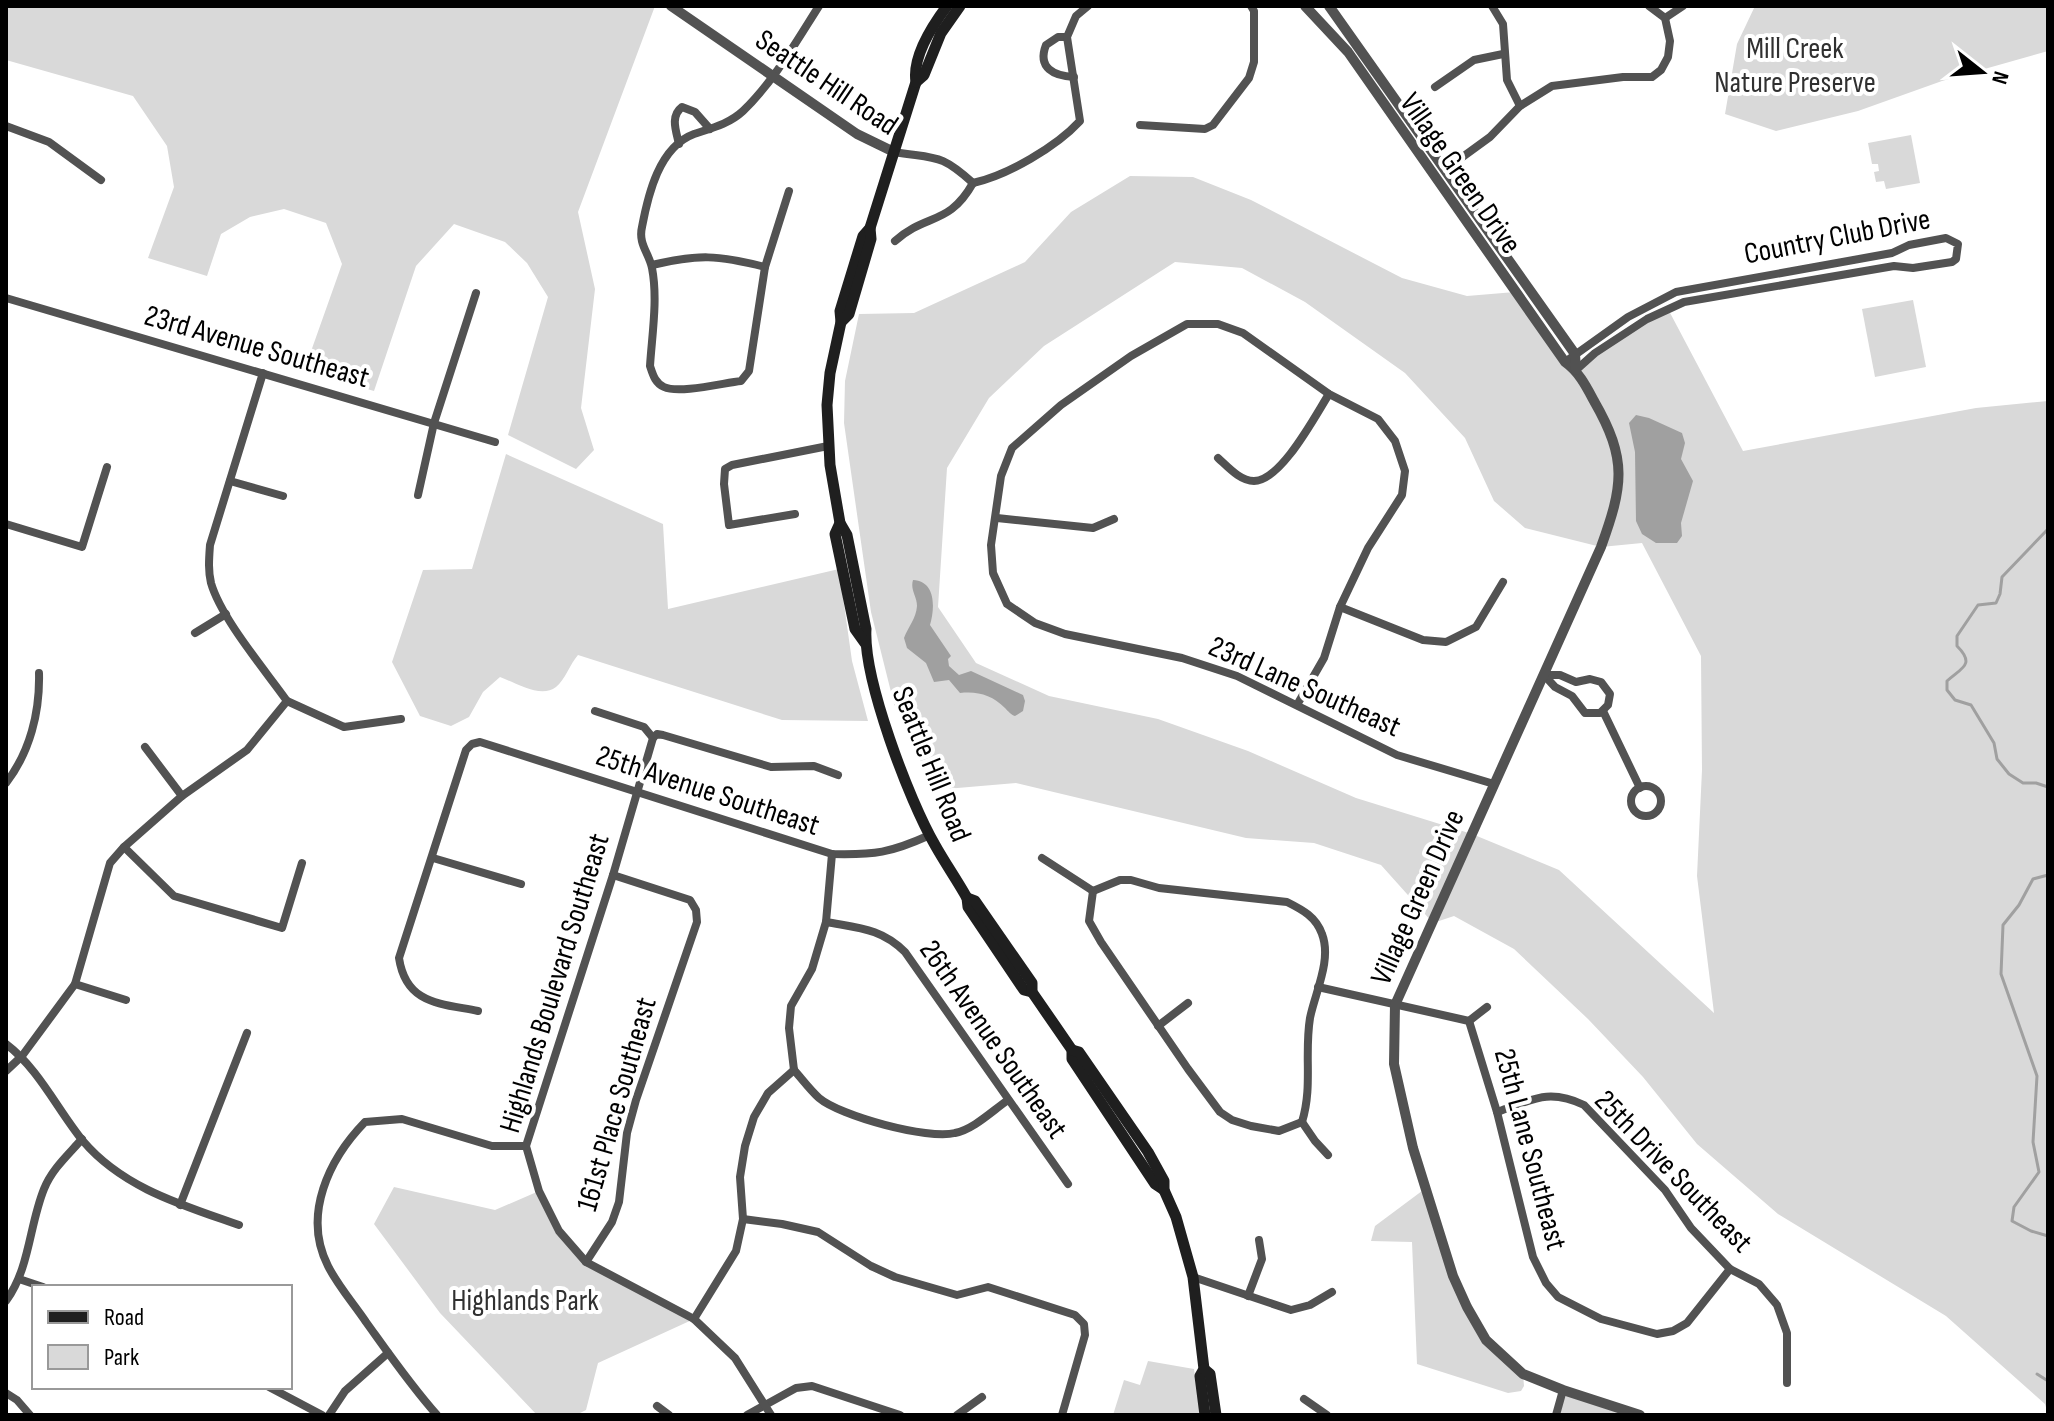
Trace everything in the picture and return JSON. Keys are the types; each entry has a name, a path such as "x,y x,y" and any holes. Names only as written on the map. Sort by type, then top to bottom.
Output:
{"main road":[{"path":"894,152 916,82 914,72 924,46 947,6"},
{"path":"916,82 924,75 941,33 960,6"},
{"name":"Seattle Hill Road","path":"894,152 870,228 871,239 849,314 841,322 830,373 828,446 840,523 847,535 866,629 865,644 871,675 895,750 930,835 967,898 975,901 1032,983 1032,992 1072,1050 1072,1059 1155,1184 1164,1190 1176,1217 1193,1277 1204,1369 1200,1376 1205,1415"},
{"name":"Seattle Hill Road","path":"1204,1369 1210,1374 1216,1415"}],"street":[{"name":"Seattle Hill Road","path":"671,6 857,134 894,152"},
{"path":"789,191 765,267 749,371 741,381 673,390 661,386 650,366 652,265 643,249 641,231 659,169 671,151 689,136 734,119 774,75 819,6"},
{"path":"895,241 908,229 952,211 973,183 990,179 1067,135 1080,121 1067,37 1076,16 1088,6"},
{"path":"1140,125 1205,129 1213,125 1249,78 1254,62 1254,11 1251,6"},
{"name":"Village Green Drive","path":"1305,6 1348,52 1570,358"},
{"name":"Village Green Drive","path":"1329,6 1446,169 1570,358 1610,430 1619,468 1617,503 1601,547 1395,1005 1394,1064 1413,1148 1453,1276 1486,1340 1523,1374 1640,1415"},
{"path":"1492,6 1503,24 1507,80 1520,106"},
{"path":"1446,169 1490,137 1520,106 1552,86 1623,77 1652,77 1661,70 1668,57 1670,41 1665,18 1649,6"},
{"path":"1665,18 1683,6"},
{"path":"1067,37 1058,37 1046,45 1043,61 1052,73 1074,77"},
{"path":"1435,87 1474,60 1503,54"},
{"path":"679,144 675,120 676,113 682,107 695,112 710,129"},
{"path":"6,126 49,142 101,180"},
{"path":"894,152 938,157 973,183"},
{"name":"Country Club Drive","path":"1570,358 1628,317 1676,292 1892,253 1909,245 1946,238 1958,244 1956,259 1952,262 1913,268 1894,266 1684,302 1647,319 1595,353 1576,370"},
{"path":"652,265 698,255 725,257 765,267"},
{"path":"418,495 434,423 476,293"},
{"name":"23rd Avenue Southeast","path":"6,298 495,442"},
{"path":"1114,519 1093,528 997,518 1001,476 1012,448 1061,405 1131,356 1187,324 1218,324 1243,333 1329,394 1378,419 1395,441 1405,471 1402,495 1368,548 1340,607 1324,658 1297,705"},
{"path":"263,373 210,545 208,564 212,584 226,614 287,701 344,727 401,719"},
{"path":"1218,458 1234,473 1252,482 1268,478 1283,464 1329,394"},
{"path":"795,514 729,525 725,469 828,446"},
{"path":"6,524 82,547 107,467"},
{"path":"230,481 283,496"},
{"name":"23rd Lane Southeast","path":"997,518 991,545 993,573 1007,604 1035,623 1065,634 1182,658 1237,676 1397,755 1494,784"},
{"path":"1340,607 1423,640 1446,642 1476,627 1503,582"},
{"path":"195,633 226,614"},
{"path":"6,783 19,765 40,700 39,673"},
{"path":"1544,675 1560,675 1576,682 1594,679 1601,682 1610,694 1608,705 1603,711 1592,714 1582,711 1572,696 1555,687 1544,675"},
{"path":"6,1071 22,1056 75,984 105,874 124,847 182,796 247,750 287,701"},
{"path":"595,711 644,727 655,736 771,767 814,766 838,775"},
{"path":"1603,711 1640,788"},
{"name":"Highlands Boulevard Southeast","path":"655,736 526,1146 539,1191 559,1231 586,1262 694,1319 735,1358 771,1415"},
{"name":"25th Avenue Southeast","path":"433,858 466,750 480,742 832,854 867,855 898,850 930,835"},
{"path":"145,747 182,796"},
{"path":"124,847 174,896 282,928 302,863"},
{"path":"832,854 826,922 812,969 791,1006 789,1028 794,1070 819,1098 841,1112 933,1134 955,1133 1008,1100"},
{"path":"478,1011 431,1001 417,994 405,982 399,958 433,858 521,884"},
{"path":"1042,858 1093,891"},
{"name":"161st Place Southeast","path":"586,1262 612,1222 619,1202 627,1133 633,1111 697,922 696,910 690,900 613,875"},
{"path":"1093,891 1120,880 1131,880 1159,888 1287,902 1304,910 1317,922 1324,938 1306,1054 1310,1087 1302,1122"},
{"path":"1093,891 1089,921 1101,942 1220,1112 1232,1120 1279,1131 1302,1122"},
{"name":"26th Avenue Southeast","path":"826,922 878,932 905,952 1068,1184"},
{"path":"75,984 126,1000"},
{"path":"1318,987 1395,1005"},
{"path":"1158,1026 1188,1003"},
{"name":"25th Lane Southeast","path":"1395,1005 1469,1021 1497,1112 1533,1257 1546,1283 1558,1297 1601,1319 1657,1334 1673,1331 1687,1323 1730,1269"},
{"path":"1469,1021 1487,1007"},
{"path":"180,1205 247,1033"},
{"path":"6,1044 22,1056 82,1139 104,1164 130,1182 180,1205 239,1225"},
{"path":"694,1319 736,1251 743,1219 740,1177 754,1117 768,1093 794,1070"},
{"name":"25th Drive Southeast","path":"1497,1112 1550,1095 1567,1097 1584,1105 1665,1190 1691,1228 1730,1269 1759,1284 1777,1305 1787,1333 1787,1383"},
{"path":"437,1415 388,1353 328,1266 318,1240 320,1199 332,1166 346,1142 365,1122 402,1119 492,1146 526,1146"},
{"path":"1302,1122 1328,1155"},
{"path":"6,1301 19,1279 44,1189 54,1171 82,1139"},
{"path":"743,1219 818,1232 871,1266 895,1277 957,1295 988,1287 1075,1315 1084,1324 1085,1335 1062,1415"},
{"path":"1248,1296 1262,1259 1259,1240"},
{"path":"1193,1277 1291,1310 1310,1305 1332,1292"},
{"path":"19,1279 37,1285"},
{"path":"329,1415 345,1391 388,1353"},
{"path":"747,1415 796,1388 812,1386 900,1415"},
{"path":"273,1389 322,1415"},
{"path":"1556,1415 1563,1390"},
{"path":"6,1393 30,1415"},
{"path":"957,1415 982,1397"},
{"path":"1304,1399 1327,1415"},
{"path":"657,1406 669,1415"}],"green space":[{"path":"6,6 655,6 578,212 595,289 581,408 594,450 576,469 508,435 548,297 527,263 505,242 454,224 416,266 374,391 304,371 342,264 326,223 284,209 250,217 221,234 207,276 148,258 174,187 167,146 133,96 6,60"},
{"name":"Mill Creek Nature Preserve","path":"1755,6 2048,6 2048,51 1942,81 1858,111 1776,131 1725,114 1737,44"},
{"path":"1911,135 1920,183 1886,189 1884,181 1876,182 1874,172 1879,171 1878,164 1872,164 1868,143"},
{"path":"1130,176 1193,177 1251,200 1402,278 1467,296 1515,292 1576,369 1668,309 1743,451 1976,408 2048,401 2048,1414 2045,1404 1946,1316 1778,1214 1697,1144 1643,1077 1588,1019 1514,949 1454,916 1433,923 1381,865 1314,843 1246,838 1016,783 934,790 894,704 871,612 844,423 845,381 859,314 914,313 1025,262 1071,212","holes":["1175,262 1242,268 1305,302 1405,373 1465,438 1494,501 1525,528 1601,547 1642,543 1701,656 1702,770 1697,876 1714,1013 1559,870 1472,834 1356,798 1248,751 1158,719 1049,696 976,663 938,607 947,468 989,398 1044,346"]},
{"path":"1913,300 1926,367 1875,377 1862,309"},
{"path":"506,454 663,524 668,609 839,569 852,661 868,721 782,720 578,655 559,684 550,690 528,689 500,677 483,692 469,717 451,726 420,716 392,662 423,570 472,569"},
{"name":"Highlands Park","path":"394,1187 495,1210 539,1191 559,1231 586,1262 694,1319 598,1363 586,1410 576,1415 537,1415 440,1313 374,1224"},
{"path":"1426,1188 1453,1276 1487,1340 1523,1374 1521,1391 1508,1393 1417,1364 1412,1242 1371,1241 1375,1226"},
{"path":"1148,1361 1194,1369 1201,1415 1113,1415 1124,1380 1140,1385"},
{"path":"1563,1390 1640,1415 1556,1415"}],"shaded area":[{"path":"1636,415 1682,433 1685,443 1681,459 1693,481 1681,523 1682,536 1677,543 1656,543 1642,534 1636,521 1635,452 1629,423"},
{"path":"913,580 930,590 933,611 930,625 951,656 949,666 959,675 971,671 1023,695 1023,711 1015,716 990,697 979,693 960,693 949,680 934,682 926,663 907,648 904,638 916,611"}],"waterway":[{"path":"2048,529 2002,577 1996,603 1978,605 1957,636 1957,646 1966,662 1947,681 1947,690 1955,700 1971,705 1994,743 1997,759 2009,774 2023,783 2048,787"},
{"path":"2048,875 2033,879 2019,905 2003,925 2001,974 2037,1076 2033,1142 2039,1172 2014,1207 2012,1221 2048,1236"},
{"path":"2037,1374 2048,1381"}]}
